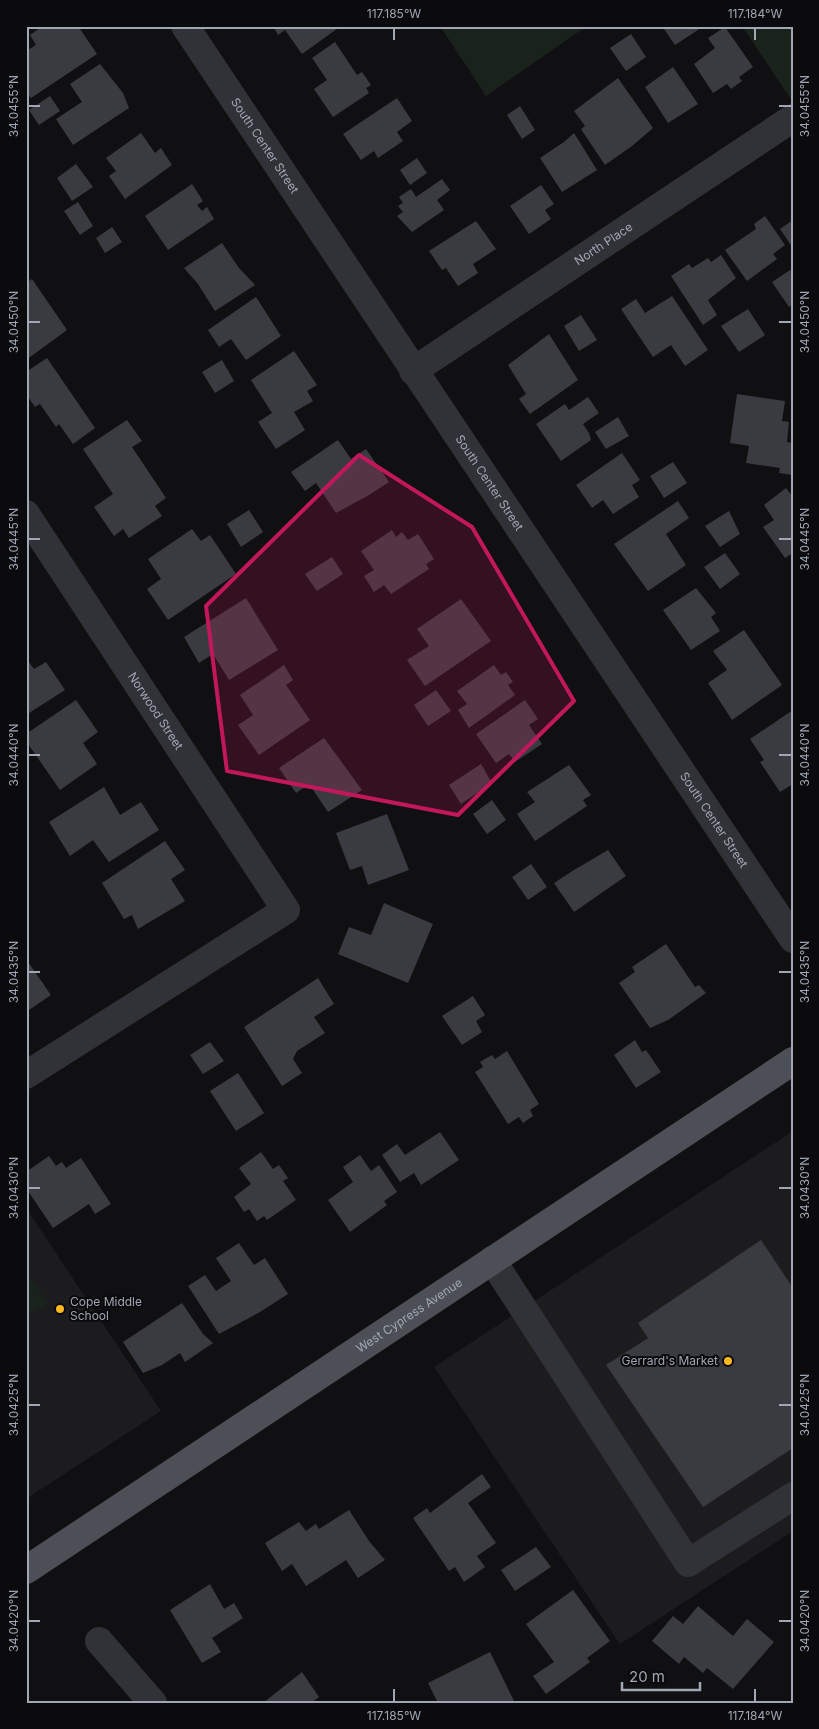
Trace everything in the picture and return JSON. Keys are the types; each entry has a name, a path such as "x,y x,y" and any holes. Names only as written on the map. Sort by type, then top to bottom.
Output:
{"main road":[{"name":"West Cypress Avenue","path":"26,1570 793,1061"}],"street":[{"name":"South Center Street","path":"185,26 793,940"},
{"name":"North Place","path":"413,371 793,118"},
{"name":"Norwood Street","path":"26,514 286,910 26,1075"},
{"path":"492,1260 688,1562 793,1496"},
{"path":"99,1641 153,1703"}],"highlighted area":[{"path":"359,455 472,527 574,701 458,815 227,771 206,606"}],"shaded area":[{"path":"440,26 587,26 486,96"},
{"path":"742,26 793,26 793,96 790,98"},
{"path":"793,1131 793,1531 620,1644 434,1367"},
{"name":"Cope Middle School","path":"26,1208 161,1411 26,1499"},
{"path":"26,1271 48,1303 26,1317"}],"building":[{"path":"43,26 78,26 97,54 31,98 26,92 26,51 36,45 30,35"},
{"path":"273,26 341,26 302,54 285,30 278,35"},
{"path":"662,26 704,26 675,45"},
{"path":"725,27 753,67 739,77 742,81 731,89 727,84 713,93 694,64 715,48 708,38"},
{"path":"631,34 646,57 626,71 610,48"},
{"path":"335,42 357,75 362,72 371,85 366,88 369,93 333,117 314,89 327,80 312,58"},
{"path":"100,64 123,93 129,108 73,145 56,119 82,102 70,84"},
{"path":"673,67 698,104 668,123 645,87"},
{"path":"618,78 653,128 605,165 581,129 585,126 574,111"},
{"path":"50,96 60,111 39,125 29,110"},
{"path":"397,98 412,121 397,132 403,141 378,158 374,151 361,160 343,134"},
{"path":"520,106 535,130 522,139 507,115"},
{"path":"141,133 155,153 161,148 172,165 125,199 109,176 116,171 106,158"},
{"path":"574,133 597,170 562,192 540,158"},
{"path":"417,158 427,173 410,185 400,170"},
{"path":"76,164 93,187 72,201 57,178"},
{"path":"442,179 450,190 437,200 444,210 412,232 397,216 403,212 398,206 403,203 399,197 411,189 416,197"},
{"path":"192,184 203,201 197,205 202,211 207,207 214,219 168,250 145,216"},
{"path":"541,185 554,204 545,210 551,219 529,234 510,206"},
{"path":"78,202 93,226 80,235 64,211"},
{"path":"765,216 785,245 773,254 777,259 747,281 725,250 756,229 754,224"},
{"path":"793,220 793,248 780,229"},
{"path":"476,221 496,249 473,264 478,273 458,286 446,268 442,270 429,251"},
{"path":"112,227 122,242 105,253 96,238"},
{"path":"222,243 239,268 255,285 215,311 198,284 184,268"},
{"path":"721,255 736,278 708,300 717,315 703,325 671,276 689,264 692,268 708,258 711,262"},
{"path":"790,270 793,275 793,304 789,307 772,282"},
{"path":"32,279 67,330 26,360 26,283"},
{"path":"672,296 708,350 685,366 671,345 653,357 621,309 636,299 645,313"},
{"path":"256,297 281,336 246,360 231,339 219,347 208,330"},
{"path":"748,309 765,335 739,352 721,326"},
{"path":"581,315 597,340 579,351 564,326"},
{"path":"549,334 578,380 530,414 519,399 526,394 508,365"},
{"path":"294,351 317,385 307,391 313,401 294,412 305,430 276,449 258,422 272,413 251,380"},
{"path":"47,358 95,428 73,444 59,424 56,427 40,404 35,407 26,394 26,372"},
{"path":"222,360 234,381 215,393 202,372"},
{"path":"737,394 785,401 782,421 789,422 787,442 793,443 793,475 779,473 780,468 746,463 749,446 730,443"},
{"path":"588,397 599,413 583,424 591,440 561,461 536,424 565,404 569,410"},
{"path":"618,417 629,436 606,449 595,432"},
{"path":"127,420 142,441 132,447 166,498 155,506 162,516 129,538 123,529 114,536 94,507 113,494 83,449"},
{"path":"338,440 351,459 366,449 389,482 336,513 316,483 305,491 291,472"},
{"path":"622,453 640,480 632,485 639,497 613,514 603,500 592,508 576,485"},
{"path":"673,462 687,483 664,498 650,476"},
{"path":"786,488 793,497 793,553 785,558 763,527 774,520 764,505"},
{"path":"678,501 689,518 666,534 686,565 648,591 614,544"},
{"path":"249,510 263,532 241,547 227,524"},
{"path":"729,511 740,534 720,547 705,526"},
{"path":"192,529 201,541 210,535 236,574 168,620 147,589 161,579 148,559"},
{"path":"392,530 396,537 402,532 408,540 418,534 434,559 426,564 429,569 391,594 384,585 374,592 364,576 374,570 361,551"},
{"path":"725,553 740,574 720,589 704,567"},
{"path":"332,557 343,574 317,591 305,574"},
{"path":"696,588 716,613 711,617 720,631 691,650 663,610"},
{"path":"246,598 278,650 229,680 213,654 199,663 184,637"},
{"path":"461,599 491,641 425,686 407,660 429,646 417,629"},
{"path":"744,630 782,685 732,720 708,683 727,670 713,651"},
{"path":"26,658 34,669 46,662 65,690 26,715"},
{"path":"284,665 293,680 286,685 310,720 259,755 238,725 253,715 240,695"},
{"path":"494,665 501,675 506,672 513,682 508,685 515,695 469,728 458,710 467,704 457,691"},
{"path":"436,690 451,711 428,726 414,705"},
{"path":"76,700 98,732 83,743 97,764 60,790 26,741 26,734"},
{"path":"525,700 538,719 529,725 542,744 515,762 509,754 496,763 476,734"},
{"path":"793,710 793,784 780,792 760,762 764,760 750,739"},
{"path":"324,738 362,790 328,812 309,784 296,793 279,768"},
{"path":"481,764 492,783 461,804 449,785"},
{"path":"569,765 591,795 583,800 587,806 535,841 517,814 535,802 527,792"},
{"path":"104,787 120,815 141,802 159,830 109,862 93,840 70,856 49,822"},
{"path":"492,800 506,820 487,834 473,814"},
{"path":"387,814 409,870 368,885 362,866 350,870 336,833"},
{"path":"165,841 185,870 171,879 185,901 138,929 132,915 124,919 102,883"},
{"path":"608,850 626,876 574,912 554,883"},
{"path":"531,864 547,887 528,900 512,877"},
{"path":"384,903 433,924 408,983 338,954 349,927 371,935"},
{"path":"666,944 695,987 699,985 706,993 668,1020 650,1028 619,983 635,972 632,967"},
{"path":"26,959 51,995 26,1012"},
{"path":"318,978 334,1004 314,1017 325,1033 297,1051 293,1059 302,1073 282,1086 244,1027"},
{"path":"473,996 485,1015 476,1021 482,1032 462,1045 442,1016"},
{"path":"635,1040 642,1052 646,1050 661,1072 636,1088 614,1055"},
{"path":"210,1042 224,1061 203,1074 190,1055"},
{"path":"507,1051 539,1104 530,1110 533,1116 523,1123 519,1117 508,1124 475,1072 483,1067 480,1062 492,1055 495,1059"},
{"path":"238,1073 264,1113 236,1131 210,1091"},
{"path":"440,1132 459,1160 421,1185 414,1173 400,1182 382,1155 397,1144 405,1155"},
{"path":"261,1152 273,1169 279,1165 288,1178 283,1181 296,1200 267,1220 264,1216 257,1221 249,1209 244,1212 234,1197 251,1184 239,1168"},
{"path":"360,1155 371,1171 379,1165 397,1192 384,1201 387,1205 350,1232 328,1200 353,1182 343,1167"},
{"path":"49,1156 56,1166 62,1162 66,1168 81,1158 111,1204 95,1214 89,1204 53,1228 26,1188 26,1172"},
{"path":"761,1240 793,1288 793,1448 703,1507 606,1365 648,1338 638,1323"},
{"path":"239,1243 254,1265 265,1258 288,1294 260,1312 219,1334 188,1286 205,1275 216,1291 231,1281 216,1258"},
{"path":"182,1303 203,1334 213,1343 185,1362 180,1353 162,1365 143,1373 123,1342"},
{"path":"482,1474 491,1487 468,1503 496,1543 477,1556 485,1567 464,1582 455,1567 449,1571 413,1518 427,1508 430,1513"},
{"path":"349,1510 369,1541 385,1560 358,1578 346,1560 306,1586 292,1564 282,1571 265,1543 299,1522 306,1531 316,1524 319,1529"},
{"path":"536,1547 551,1567 515,1591 501,1570"},
{"path":"210,1584 224,1609 234,1603 243,1618 212,1638 221,1652 202,1663 170,1610"},
{"path":"573,1590 610,1641 587,1658 590,1662 546,1694 533,1676 554,1662 526,1624"},
{"path":"698,1606 733,1636 747,1619 774,1642 733,1689 707,1668 703,1673 684,1657 679,1664 652,1641 673,1616 683,1624"},
{"path":"490,1652 515,1703 438,1703 428,1683"},
{"path":"302,1672 319,1697 311,1703 263,1703"}],"place":[{"name":"Cope Middle School","path":"60,1309"},
{"name":"Gerrard's Market","path":"728,1361"}]}
